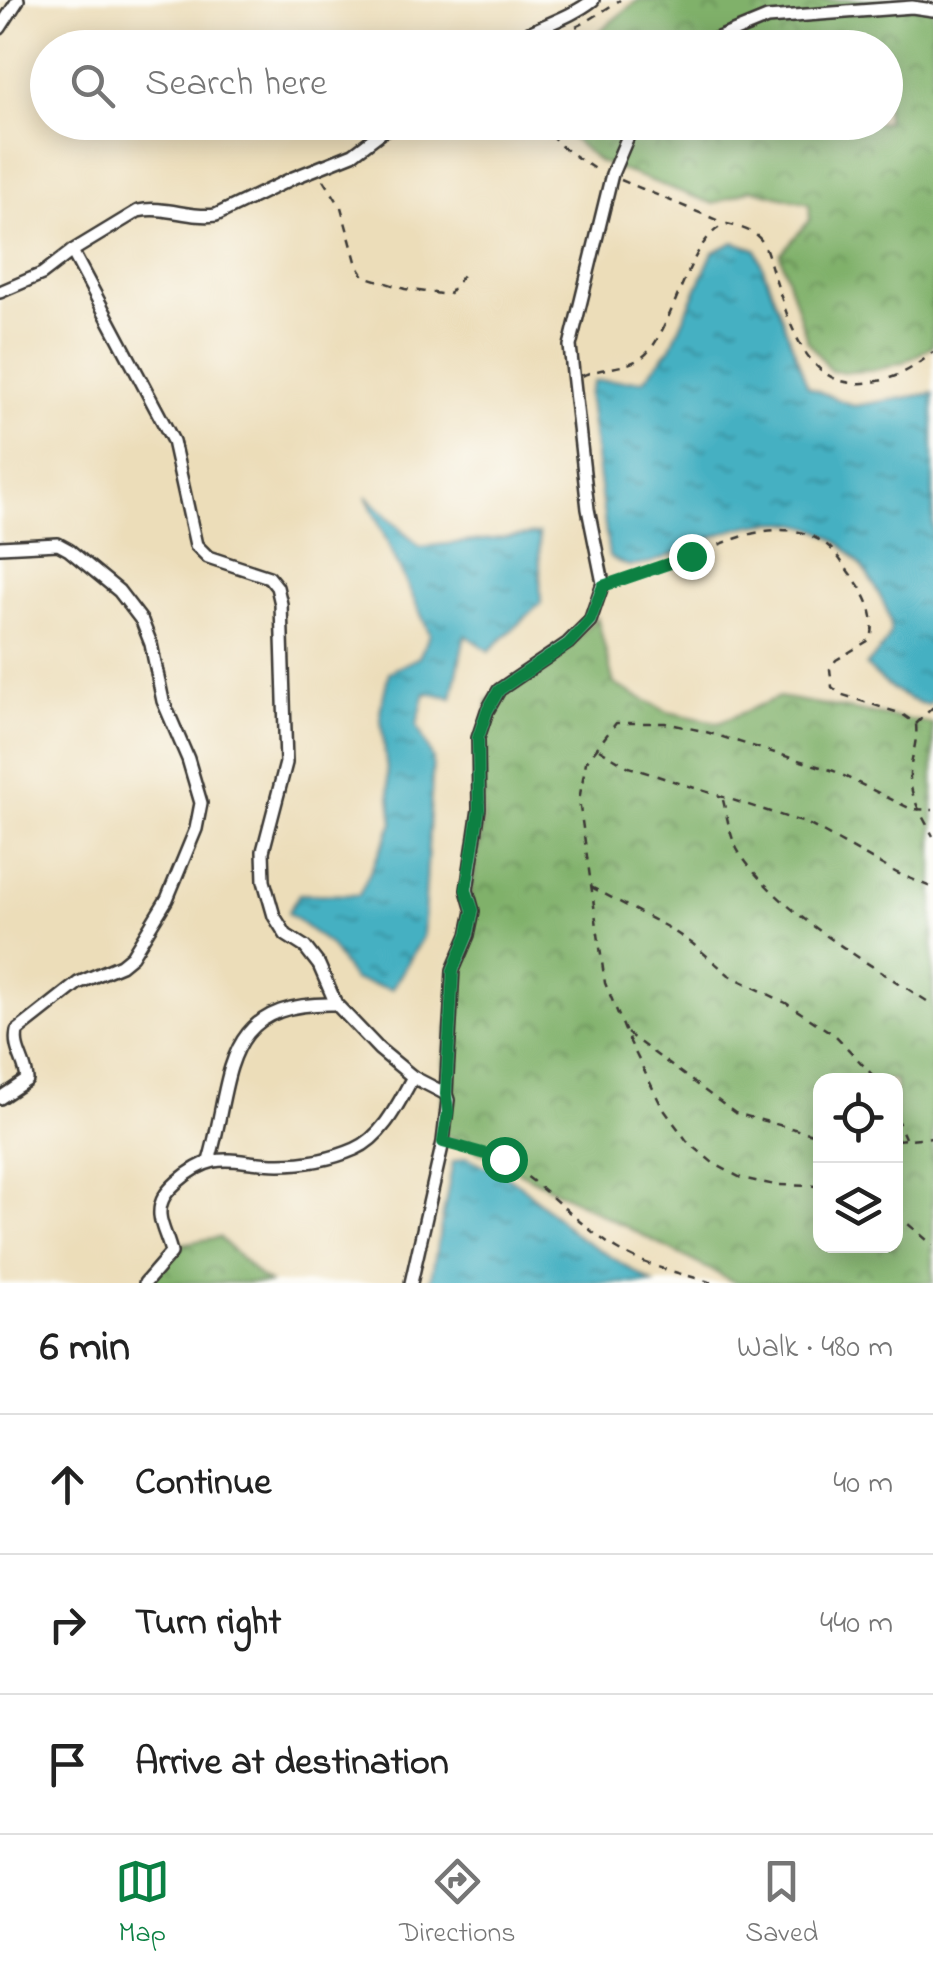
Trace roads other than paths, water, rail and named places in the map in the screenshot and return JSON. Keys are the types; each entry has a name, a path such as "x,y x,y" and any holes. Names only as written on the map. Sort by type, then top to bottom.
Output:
{"street":[{"path":"0,28 5,12 18,0"},
{"path":"531,30 593,0"},
{"path":"737,30 766,18 912,8 933,10"},
{"path":"0,292 42,274 138,211 150,208 202,217 216,215 353,154 371,140"},
{"path":"411,1283 448,1112 453,970 473,910 466,890 479,810 478,738 499,690 568,644 590,620 603,586 588,509 570,346 611,176 626,140"},
{"path":"72,251 173,442 196,545 208,557 269,577 277,587 284,646 286,762 263,851 264,880 274,916 286,936 305,947 319,965 336,1004 379,1049 413,1077 446,1094"},
{"path":"0,547 58,544 119,591 142,621 152,644 163,702 188,759 201,802 196,829 167,899 132,956 121,965 78,983 16,1031 16,1051 27,1070 27,1080 0,1098"},
{"path":"210,1161 234,1053 245,1036 261,1021 283,1011 336,1004"},
{"path":"144,1283 171,1252 160,1215 166,1192 195,1166 225,1159 280,1164 321,1160 359,1148 384,1124 413,1077"}],"water":[{"path":"734,242 756,249 808,387 854,406 933,393 933,699 929,705 902,695 866,666 889,636 887,612 867,574 850,553 812,528 766,523 739,528 639,565 609,557 588,394 594,381 644,380 671,347 713,252"},
{"path":"366,496 420,547 539,534 541,603 489,651 465,635 452,698 425,693 417,725 433,759 423,937 392,989 353,980 330,945 288,913 299,894 359,895 393,823 380,711 389,672 419,657 430,634"},
{"path":"467,1157 517,1182 576,1235 653,1283 430,1283 453,1162"}]}
